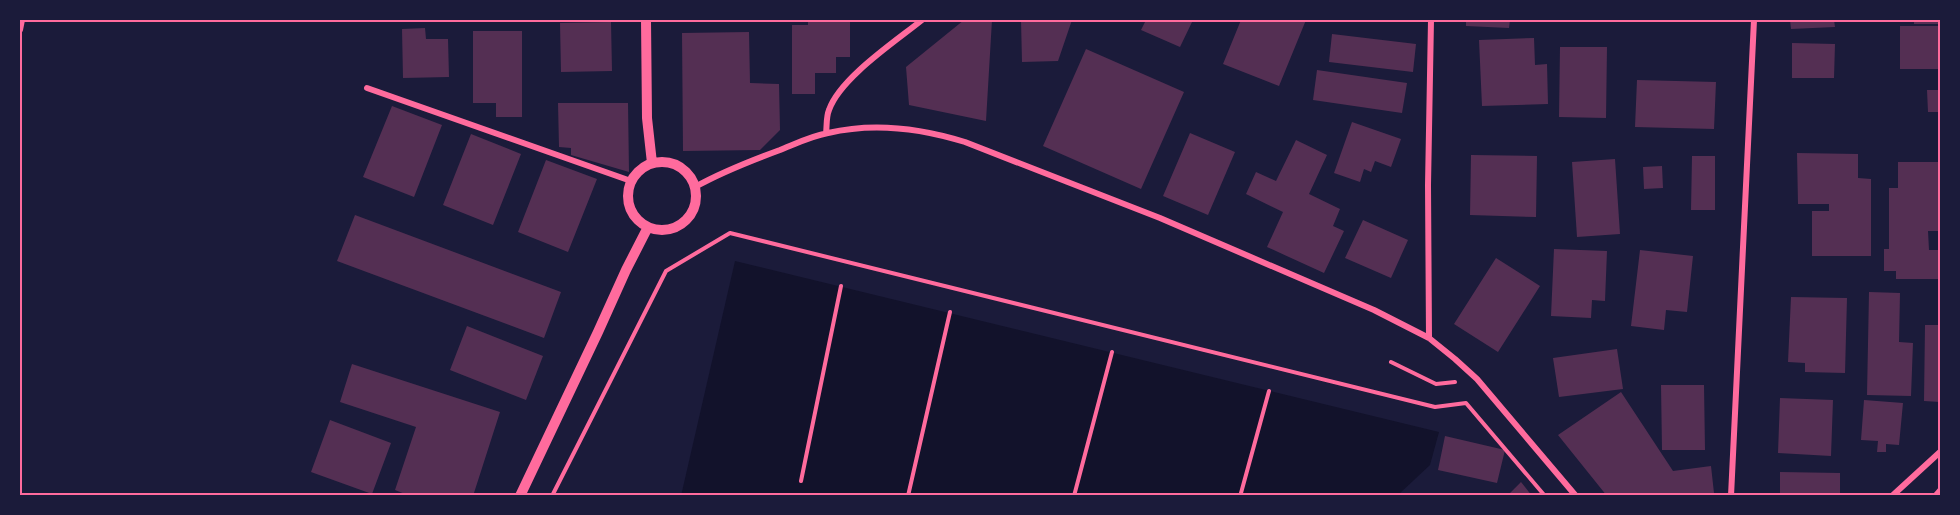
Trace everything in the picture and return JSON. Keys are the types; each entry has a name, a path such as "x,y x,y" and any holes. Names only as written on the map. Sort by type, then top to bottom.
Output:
{"street":[{"path":"20,30 22,20"},
{"path":"646,20 647,118 652,163"},
{"path":"826,133 828,110 843,87 922,20"},
{"path":"1429,338 1428,184 1431,20"},
{"path":"1731,495 1754,20"},
{"path":"367,88 631,181"},
{"path":"695,187 746,162 826,133 866,128 900,128 935,132 965,142 1171,222 1384,315 1429,338 1477,379 1576,495"},
{"path":"652,163 673,164 683,169 695,187 694,208 688,218 669,230 648,227 639,221 632,213 628,202 631,181 636,173 652,163"},
{"path":"520,495 648,227"},
{"path":"1892,495 1941,452"}],"path":[{"path":"552,495 666,271 730,233 1435,407 1466,403 1545,495"},
{"path":"801,481 841,286"},
{"path":"908,495 950,312"},
{"path":"1074,495 1112,352"},
{"path":"1391,362 1436,384 1477,379"},
{"path":"1241,493 1269,391"},
{"path":"1934,495 1941,489"}],"shaded area":[{"path":"735,261 1439,432 1430,465 1398,495 681,496"}],"building":[{"path":"808,20 850,20 850,57 836,57 836,73 815,73 815,94 792,94 792,25 808,25"},
{"path":"964,20 992,20 986,121 909,105 906,67"},
{"path":"1021,20 1072,20 1058,61 1022,62"},
{"path":"1146,20 1193,20 1180,47 1141,30"},
{"path":"1241,20 1306,20 1279,86 1223,64"},
{"path":"1466,20 1510,20 1509,28 1466,26"},
{"path":"1790,20 1834,20 1835,27 1791,29"},
{"path":"1914,20 1939,20 1939,24 1914,24"},
{"path":"611,22 612,71 561,72 560,23"},
{"path":"1900,26 1940,26 1940,69 1900,69"},
{"path":"425,28 426,39 448,39 449,77 403,78 402,29"},
{"path":"473,31 522,31 522,117 496,117 496,103 473,103"},
{"path":"749,32 750,83 779,84 780,130 760,150 683,151 682,33"},
{"path":"1332,34 1416,44 1413,72 1329,62"},
{"path":"1534,38 1535,65 1547,64 1548,104 1482,106 1479,40"},
{"path":"1792,43 1835,44 1834,78 1792,78"},
{"path":"1560,47 1607,47 1606,118 1559,117"},
{"path":"1086,49 1184,92 1141,189 1043,146"},
{"path":"1317,70 1407,83 1402,113 1313,100"},
{"path":"1637,80 1716,82 1714,129 1635,127"},
{"path":"1927,90 1940,90 1940,112 1928,112"},
{"path":"558,103 628,103 629,172 571,155 571,148 559,147"},
{"path":"392,106 442,125 414,197 363,177"},
{"path":"1352,122 1401,139 1391,167 1375,161 1371,172 1364,169 1360,182 1334,173"},
{"path":"1190,133 1235,152 1208,215 1163,196"},
{"path":"471,134 521,154 493,225 443,205"},
{"path":"1296,140 1327,155 1309,194 1340,209 1333,226 1344,231 1324,273 1267,247 1283,212 1246,194 1256,172 1276,181"},
{"path":"1797,153 1858,154 1858,178 1871,179 1871,256 1812,256 1812,211 1829,211 1829,204 1798,204"},
{"path":"1471,155 1537,156 1536,217 1470,215"},
{"path":"1692,156 1715,156 1715,210 1691,210"},
{"path":"1615,159 1620,234 1577,237 1572,162"},
{"path":"546,160 597,179 568,252 518,232"},
{"path":"1898,162 1940,162 1940,231 1928,231 1929,250 1940,250 1940,279 1896,279 1896,271 1884,271 1884,249 1889,249 1889,188 1898,188"},
{"path":"1662,166 1663,188 1644,189 1643,167"},
{"path":"355,215 561,292 544,338 337,261"},
{"path":"1363,220 1408,240 1391,278 1345,258"},
{"path":"1554,249 1607,251 1605,301 1592,300 1591,318 1551,316"},
{"path":"1640,250 1693,256 1687,312 1666,310 1664,330 1631,326"},
{"path":"1496,258 1540,286 1498,352 1454,324"},
{"path":"1869,292 1900,293 1899,342 1913,343 1911,396 1867,395"},
{"path":"1791,297 1847,298 1845,373 1805,372 1805,363 1788,362"},
{"path":"1925,325 1940,325 1940,402 1924,401"},
{"path":"467,326 543,356 526,400 450,370"},
{"path":"1617,349 1623,389 1559,397 1553,358"},
{"path":"352,364 500,412 473,496 410,496 395,490 416,427 340,402"},
{"path":"1661,385 1704,385 1705,450 1662,450"},
{"path":"1621,392 1673,471 1711,466 1714,493 1704,496 1607,496 1558,435"},
{"path":"1780,398 1833,400 1831,456 1778,453"},
{"path":"1864,400 1903,403 1899,445 1886,444 1886,452 1877,452 1878,441 1861,440"},
{"path":"330,420 391,443 372,494 311,472"},
{"path":"1445,436 1505,450 1497,483 1438,470"},
{"path":"1780,472 1840,473 1840,496 1780,496"},
{"path":"1521,482 1532,496 1507,496"}]}
